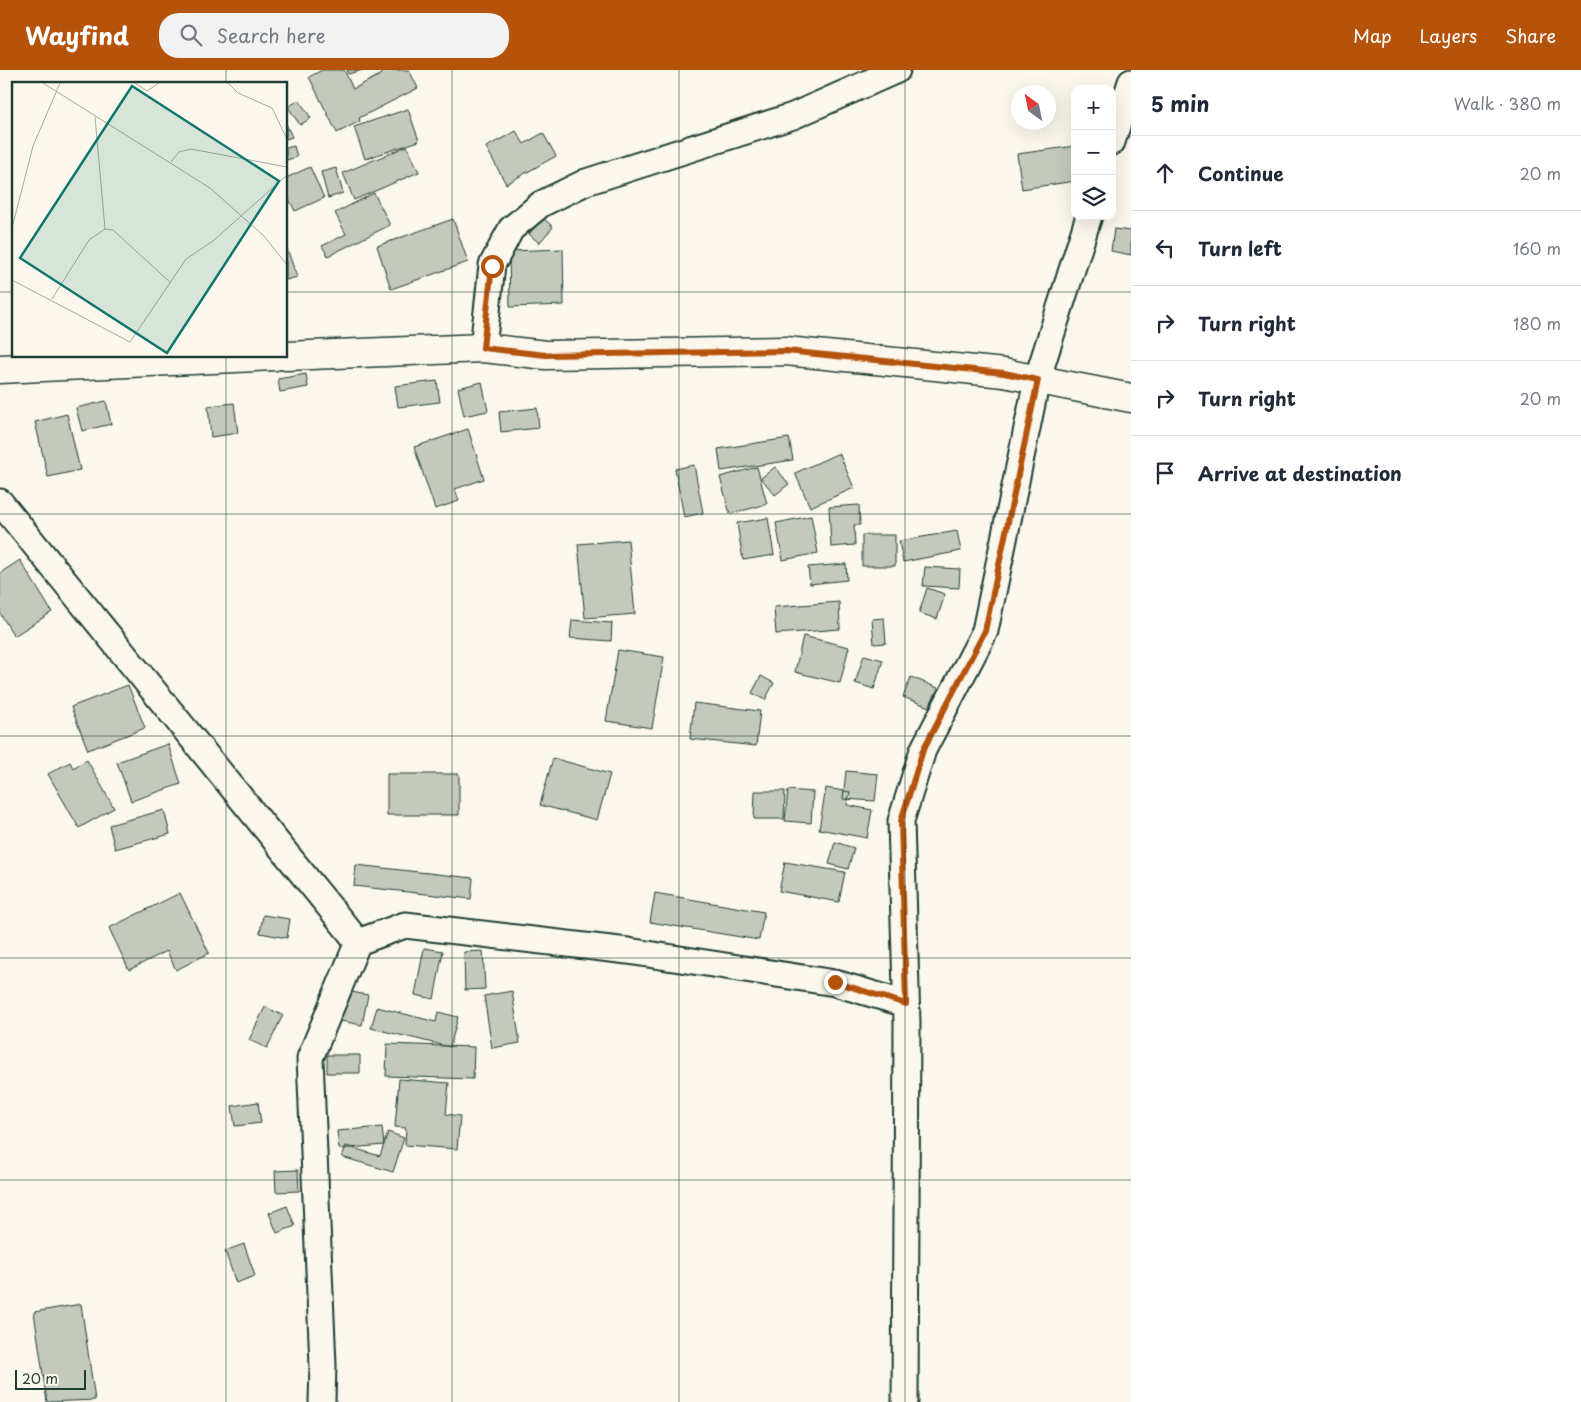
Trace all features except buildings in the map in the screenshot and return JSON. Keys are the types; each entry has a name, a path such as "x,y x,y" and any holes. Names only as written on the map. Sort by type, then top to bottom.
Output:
{"main road":[{"path":"288,356 483,348 546,355 786,351 1004,373 1131,398"},
{"path":"0,369 233,358"}],"street":[{"path":"483,348 492,266 511,229 542,204 586,182 793,116 897,70"},
{"path":"1116,130 1131,82"},
{"path":"905,1402 906,1004 901,821 923,750 985,631 1038,380 1088,220"},
{"path":"0,502 358,942"},
{"path":"322,1402 323,1365 310,1058 358,942 405,925 628,951 835,982 906,1004"}],"route":[{"path":"492,266 483,348 546,355 786,351 1004,373 1038,380 985,631 923,750 901,821 906,1004 835,982"}]}
